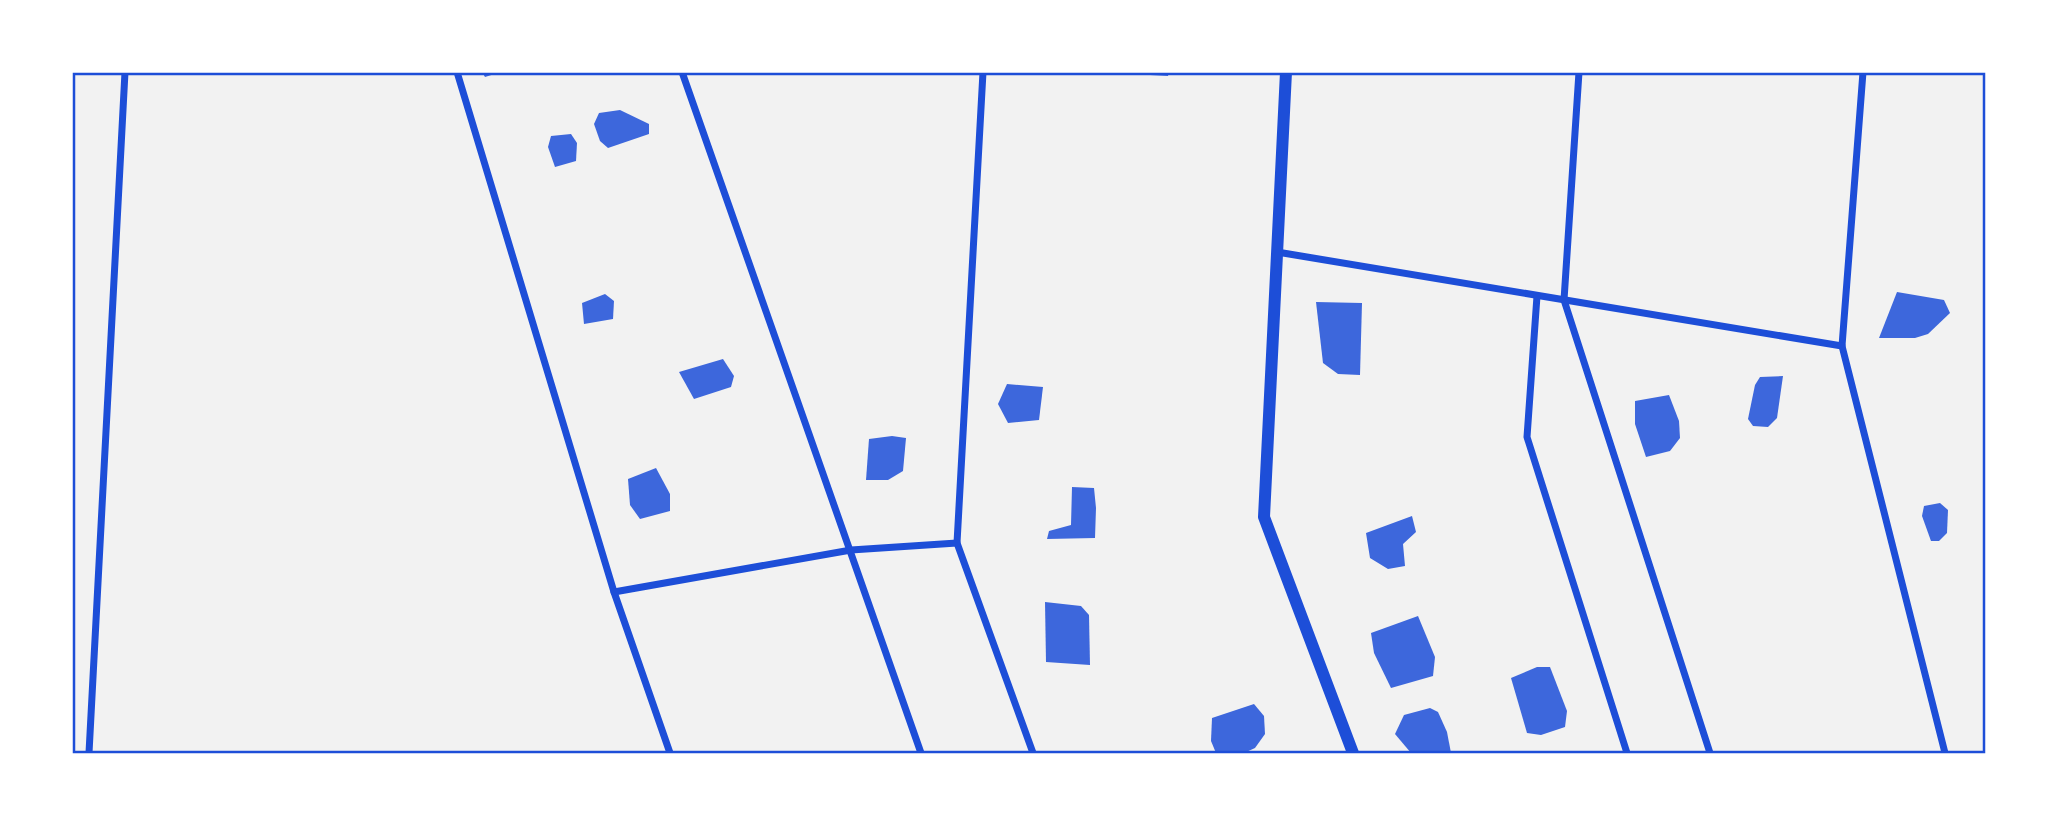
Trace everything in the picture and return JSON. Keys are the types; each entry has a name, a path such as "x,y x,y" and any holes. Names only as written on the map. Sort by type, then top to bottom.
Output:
{"street":[{"path":"89,753 125,72"},
{"path":"457,72 614,592 670,753"},
{"path":"682,72 921,753"},
{"path":"983,72 957,543 1033,753"},
{"path":"1286,72 1264,517 1353,753"},
{"path":"1579,72 1564,300 1710,753"},
{"path":"1863,72 1842,346 1945,753"},
{"path":"1277,252 1842,346"},
{"path":"1538,296 1527,437 1627,753"},
{"path":"614,592 851,550 957,543"}],"building":[{"path":"482,72 501,72 485,77"},
{"path":"1132,72 1169,72 1168,76"},
{"path":"620,110 649,124 649,134 608,148 600,141 594,124 599,113"},
{"path":"571,134 577,143 576,161 555,167 548,147 551,136"},
{"path":"1897,292 1944,300 1950,313 1928,334 1915,338 1879,338"},
{"path":"605,294 614,301 613,319 584,324 582,303"},
{"path":"1316,302 1362,303 1360,375 1338,374 1323,363"},
{"path":"723,359 734,376 731,387 694,399 679,372"},
{"path":"1783,376 1777,418 1768,427 1753,426 1748,419 1755,385 1760,377"},
{"path":"1007,384 1043,387 1039,420 1008,423 998,404"},
{"path":"1669,395 1679,421 1680,438 1670,451 1646,457 1635,424 1635,401"},
{"path":"892,436 906,438 903,471 888,480 866,480 869,439"},
{"path":"656,468 670,494 670,511 640,519 630,505 628,479"},
{"path":"1072,487 1094,488 1095,538 1047,539 1049,531 1071,525"},
{"path":"1940,503 1948,510 1947,533 1939,541 1931,541 1922,516 1924,506"},
{"path":"1412,516 1416,532 1403,544 1405,566 1388,569 1370,558 1366,533"},
{"path":"1045,602 1081,606 1089,615 1090,665 1046,662"},
{"path":"1418,616 1435,657 1433,676 1391,688 1374,653 1371,633"},
{"path":"1537,667 1550,667 1567,711 1565,727 1541,735 1527,733 1511,678"},
{"path":"1254,704 1264,716 1265,734 1255,748 1244,753 1216,753 1211,741 1212,718"},
{"path":"1430,708 1438,712 1447,732 1451,753 1411,753 1395,734 1404,715"}]}
